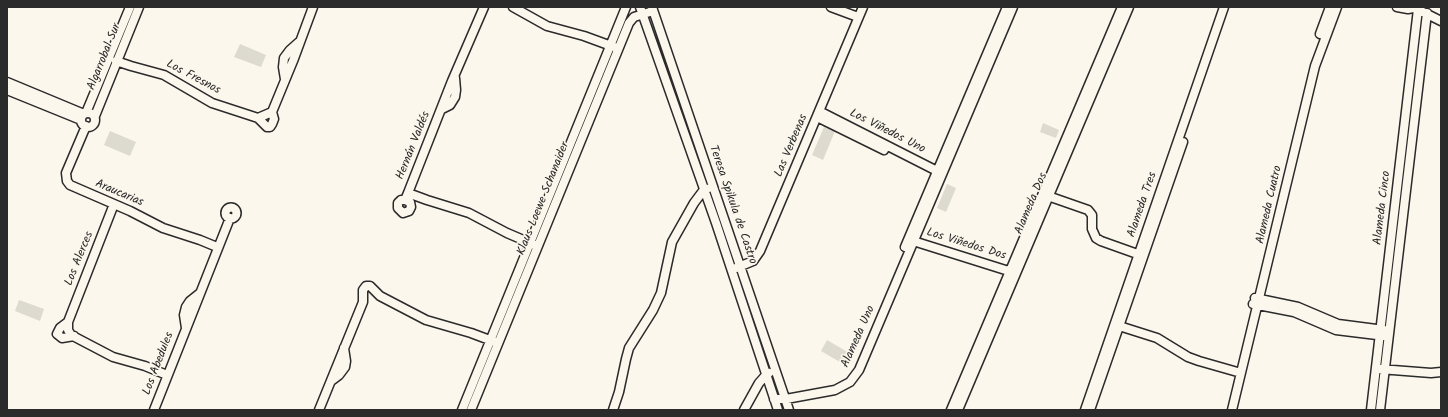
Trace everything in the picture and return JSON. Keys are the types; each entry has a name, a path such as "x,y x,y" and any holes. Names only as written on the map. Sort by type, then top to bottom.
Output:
{"street":[{"name":"Algarrobal Sur","path":"84,118 130,7"},
{"name":"Algarrobal Sur","path":"95,116 139,7"},
{"name":"Los Fresnos","path":"116,61 164,75 212,103 258,118 265,126 270,127 273,122 272,112 285,80 283,67 284,58 299,42 313,7"},
{"name":"Hernán Valdés","path":"484,7 455,78 455,97 450,105 442,109 407,196 469,213 507,233 534,244"},
{"path":"513,7 547,26 610,45 618,49"},
{"name":"Klaus Loewe Schanaider","path":"534,244 626,7"},
{"path":"831,7 858,17"},
{"name":"Las Verbenas","path":"731,270 753,261 760,251 862,7"},
{"name":"Alameda Uno","path":"774,399 839,388 850,382 857,374 1008,7"},
{"name":"Alameda Uno","path":"939,175 1014,7"},
{"name":"Alameda Dos","path":"1046,195 1122,7"},
{"name":"Alameda Dos","path":"958,410 1046,195 1129,7"},
{"name":"Alameda Tres","path":"1141,256 1224,7"},
{"name":"Alameda Tres","path":"1085,410 1117,325 1230,7"},
{"name":"Alameda Cuatro","path":"1256,301 1308,71 1330,7"},
{"name":"Alameda Cuatro","path":"1232,410 1239,372 1256,301 1314,71 1337,7"},
{"path":"1397,7 1408,9 1414,8 1441,21"},
{"name":"Alameda Cinco","path":"1371,410 1414,8"},
{"name":"Klaus Loewe Schanaider","path":"462,410 494,342 534,244 630,21 642,11 652,9"},
{"name":"Teresa Spikula de Castro","path":"652,9 790,410"},
{"name":"Teresa Spikula de Castro","path":"642,11 778,410"},
{"name":"Alameda Cinco","path":"1380,410 1427,13"},
{"path":"7,82 84,118 90,127 96,120 95,116 90,112 84,118"},
{"path":"7,90 84,118"},
{"path":"258,118 272,112"},
{"name":"Los Viñedos Uno","path":"818,114 939,175"},
{"name":"Araucarias","path":"84,118 66,176 67,181 72,187 130,211 163,228 217,247"},
{"path":"613,410 619,392 629,348 653,310 661,293 672,242 694,202 703,191 714,186"},
{"path":"1046,195 1088,210 1092,215 1092,229 1096,238 1141,256"},
{"name":"Los Alerces","path":"114,204 68,322 58,330 57,334 62,338 74,336 113,357 145,366 167,375"},
{"name":"Los Abedules","path":"154,410 186,328 184,315 186,307 190,301 200,293 217,247 230,218"},
{"name":"Los Viñedos Dos","path":"911,241 1013,273"},
{"name":"Alameda Dos","path":"951,410 1013,273"},
{"path":"319,410 331,381 339,375 345,367 346,361 344,348 363,302 363,290 366,286 370,286 380,296 426,320 494,342"},
{"path":"363,302 370,297 380,296"},
{"path":"1256,301 1298,307 1342,325 1389,334"},
{"path":"1117,325 1157,338 1199,362 1239,372"},
{"name":"Alameda Tres","path":"1090,410 1117,325"},
{"name":"Klaus Loewe Schanaider","path":"471,410 494,342"},
{"path":"1376,369 1425,373 1441,372"},
{"path":"744,410 759,383 766,375 776,370"},
{"name":"Alameda Cuatro","path":"1227,410 1239,372"}],"shaded area":[{"path":"240,44 266,55 261,67 234,57"},
{"path":"1043,123 1059,130 1056,138 1040,132"},
{"path":"824,127 835,131 823,160 812,155"},
{"path":"110,131 136,142 130,156 104,145"},
{"path":"947,184 956,188 946,212 937,208"},
{"path":"19,300 44,309 40,321 15,311"},
{"path":"827,340 851,354 845,365 821,351"}]}
